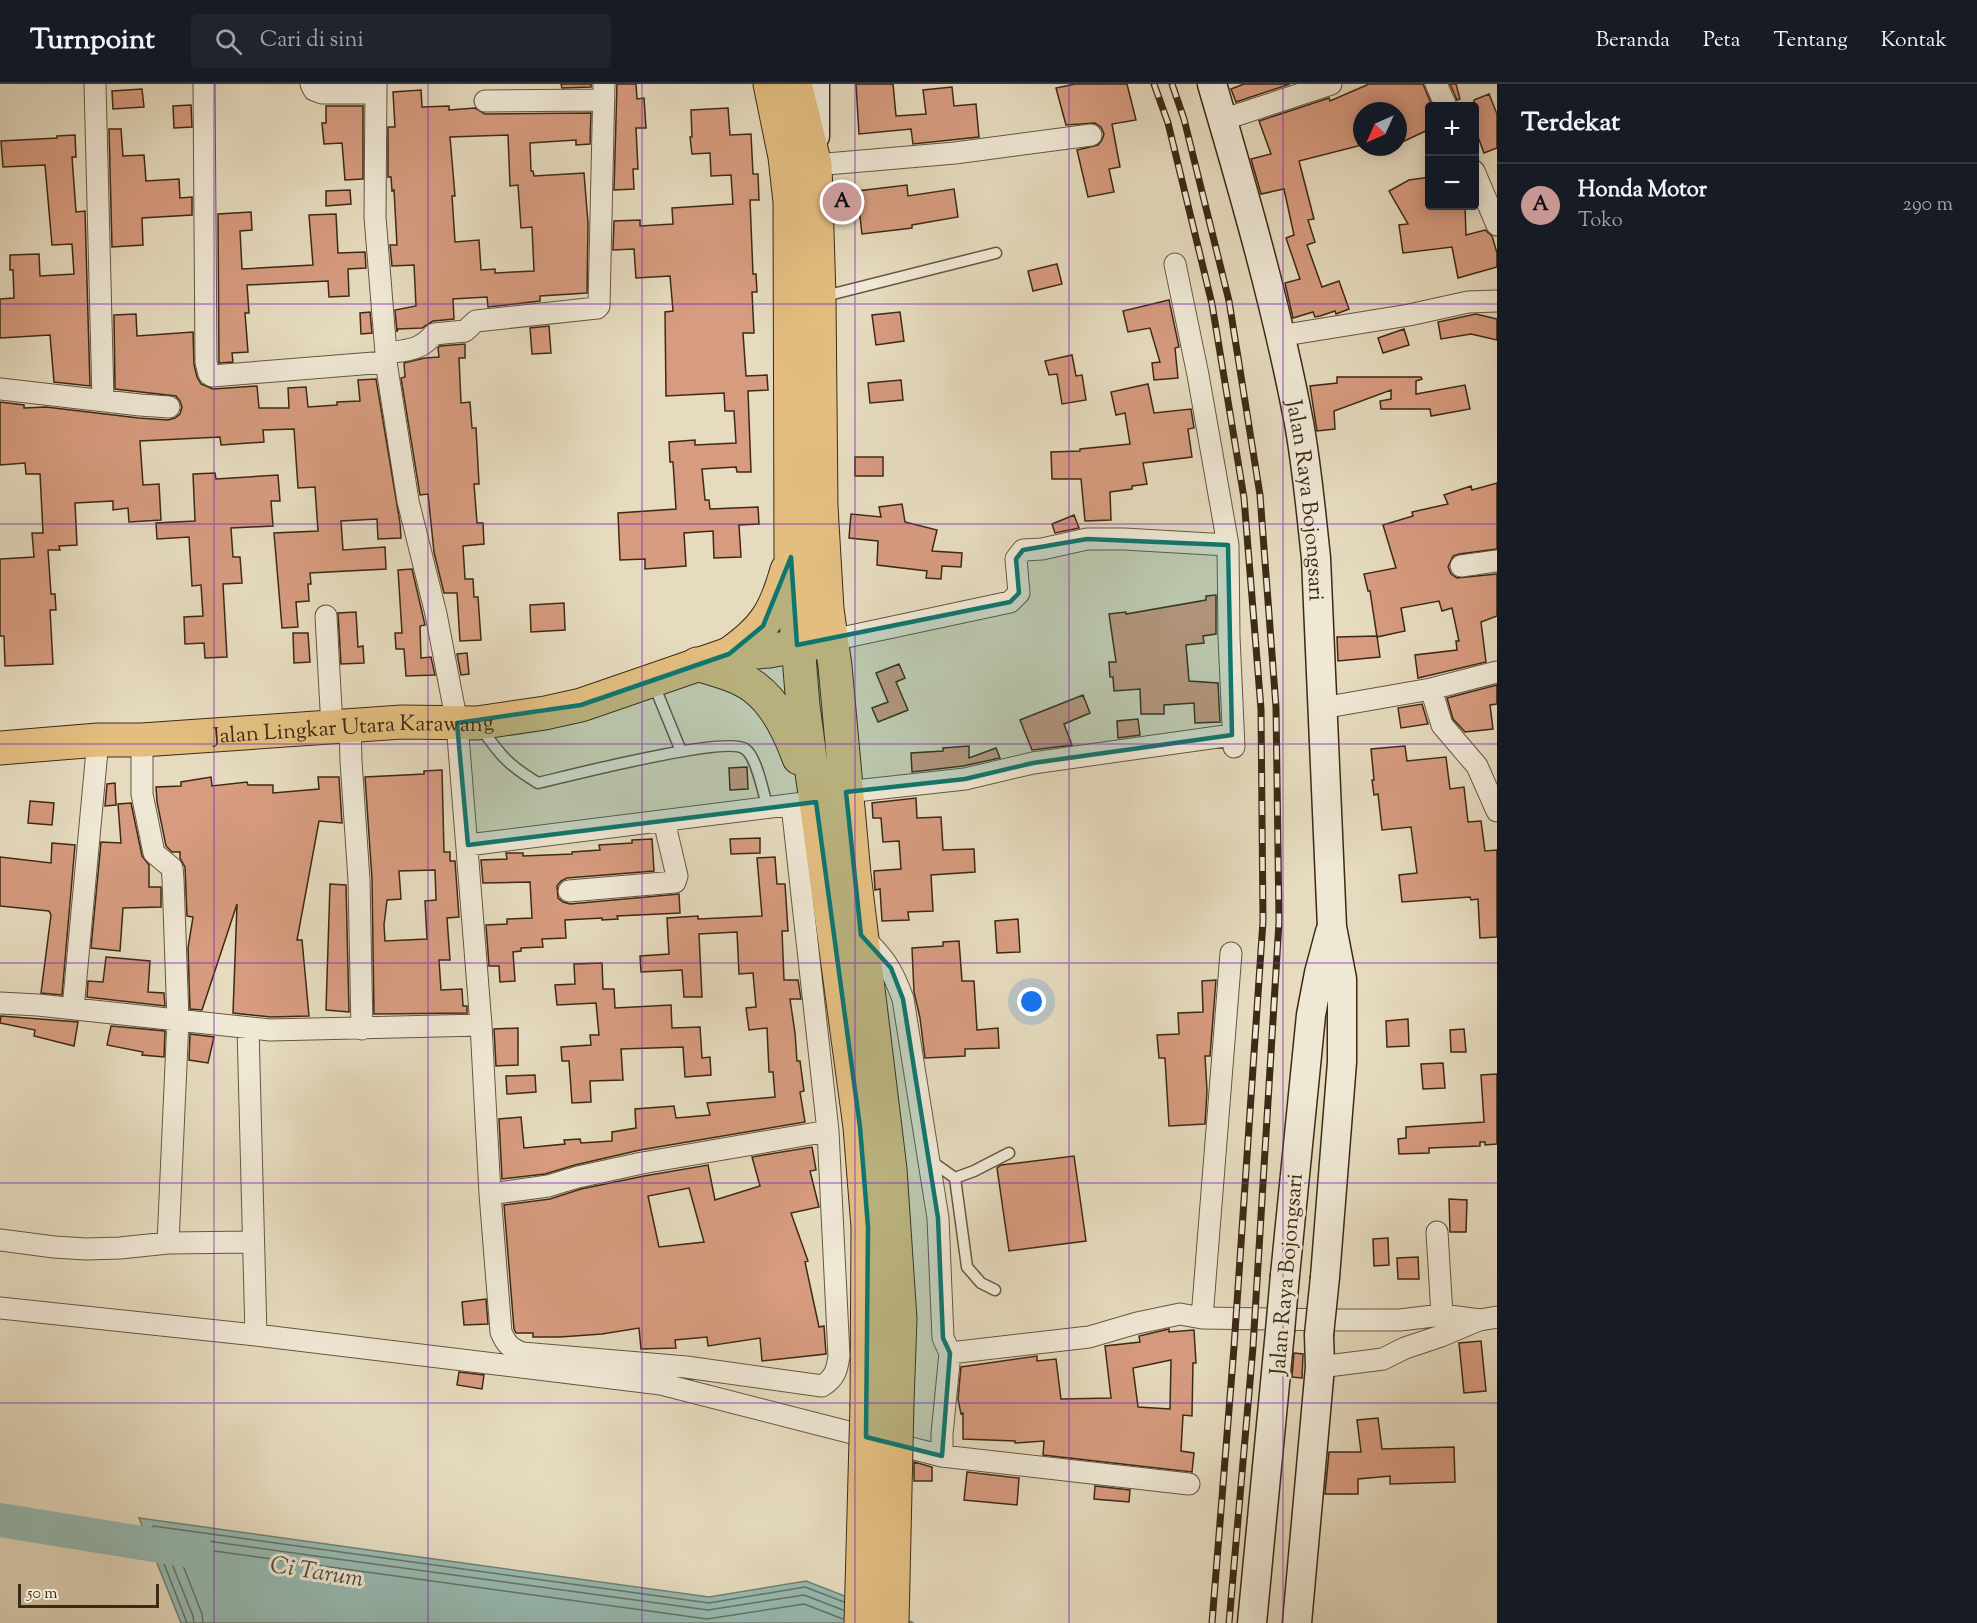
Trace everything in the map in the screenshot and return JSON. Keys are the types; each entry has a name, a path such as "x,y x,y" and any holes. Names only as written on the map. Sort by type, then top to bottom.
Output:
{"main road":[{"path":"770,84 785,156 790,202 791,557 798,657 860,1127 882,1403 892,1623"},
{"path":"795,84 815,165 819,297 820,506 827,609 834,653 818,800"},
{"path":"729,654 751,639 763,626 782,588 791,557"},
{"name":"Jalan Lingkar Utara Karawang","path":"0,748 402,722 467,723 545,713 581,705 729,654 769,651 798,657"},
{"name":"Jalan Lingkar Utara Karawang","path":"697,664 746,670 798,657 834,653"},
{"path":"697,664 728,674 754,687 781,718 792,738 818,800 861,935 890,1169 900,1318 882,1403 861,1623"}],"street":[{"path":"95,84 103,400"},
{"path":"204,84 206,362 209,374 212,376 386,358 418,348 427,343 434,334 465,330 477,321 599,306 604,92 485,101"},
{"path":"311,84 314,90 321,93 376,88 375,217 386,358 408,501 436,614 467,723 468,845 490,1194 501,1332 504,1341 511,1348 522,1353 686,1367 822,1386 833,1379 839,1356 828,1131 818,800"},
{"path":"816,84 815,165 955,153 1091,135"},
{"name":"Jalan Raya Bojongsari","path":"1212,84 1264,266 1299,423 1316,558 1332,927 1342,979 1342,1062 1319,1335 1320,1366 1298,1623"},
{"path":"1222,120 1331,84"},
{"path":"1436,84 1444,102"},
{"path":"1479,183 1497,225"},
{"path":"468,845 768,808 965,780 1033,763 1233,741 1228,545 1198,375 1175,264"},
{"path":"1279,336 1408,315 1468,302 1497,301"},
{"path":"0,389 169,406"},
{"path":"834,653 1010,602 1019,593 1016,559 1023,550 1042,549 1087,539 1228,545"},
{"path":"1461,566 1497,561"},
{"path":"326,616 341,726 351,761 359,880 362,1029"},
{"path":"1322,708 1431,689 1497,672"},
{"path":"1431,689 1442,725 1477,766 1497,811"},
{"path":"73,1009 98,740"},
{"path":"142,740 142,794 154,853 172,868 173,879 178,1020 168,1243"},
{"path":"569,891 675,882 677,876 664,821"},
{"name":"Jalan Raya Bojongsari","path":"1252,1623 1311,1016 1319,973 1332,927"},
{"path":"861,935 891,968 903,999 929,1159 938,1218 943,1338 950,1353 942,1456"},
{"path":"1202,1318 1231,953"},
{"path":"0,1003 270,1030 481,1025"},
{"path":"248,1028 256,1335"},
{"path":"490,1194 548,1186 642,1163 828,1131"},
{"path":"1289,1224 1329,1225"},
{"path":"1437,1232 1442,1314"},
{"path":"0,1240 86,1249 168,1243 253,1242"},
{"path":"0,1308 256,1335 661,1384 942,1456 1189,1484"},
{"path":"950,1353 1089,1337 1137,1323 1180,1314 1202,1318 1400,1320 1442,1314 1488,1318"},
{"path":"1320,1366 1383,1359 1405,1348 1488,1318"},
{"path":"1400,1320 1405,1348"}],"lane":[{"path":"819,297 996,254"},
{"path":"652,681 681,751"},
{"path":"467,723 505,761 538,783 681,751 730,745 743,747 751,755 768,808"},
{"path":"955,1178 1009,1153"},
{"path":"929,1159 955,1178 967,1267 981,1283 995,1290"}],"highlighted area":[{"path":"1087,539 1228,545 1232,735 1033,763 965,779 846,792 861,935 891,968 903,999 938,1218 943,1338 950,1353 942,1456 866,1437 868,1227 860,1127 816,802 468,845 457,723 581,705 729,654 763,626 791,557 797,645 1010,602 1019,593 1016,559 1023,550"}],"water":[{"path":"139,1518 709,1597 806,1581 914,1623 181,1623"}],"building":[{"path":"561,84 591,84 591,87 562,88"},
{"path":"617,84 636,84 637,99 644,98 646,128 636,128 638,169 633,169 634,189 614,190"},
{"path":"856,84 893,84 896,116 926,114 923,90 952,87 954,106 976,104 979,137 913,144 911,129 859,134"},
{"path":"1075,84 1127,84 1136,120 1112,124 1120,167 1109,169 1114,192 1088,197 1077,150 1098,145 1104,134 1101,127 1095,123 1066,125 1056,88"},
{"path":"1244,84 1290,84 1236,102 1231,89"},
{"path":"1369,84 1423,84 1430,102 1425,102 1425,131 1407,140 1407,102 1353,102 1353,147 1299,161 1314,219 1308,220 1315,242 1307,245 1322,287 1339,281 1349,309 1336,314 1335,311 1315,317 1313,312 1293,318 1285,283 1300,279 1286,238 1294,235 1284,189 1261,194 1251,159 1271,154 1259,121 1329,98 1330,101"},
{"path":"1450,84 1456,84 1460,99 1457,100"},
{"path":"142,89 144,107 113,109 112,91"},
{"path":"421,90 422,107 449,106 449,110 475,108 485,114 591,113 590,144 576,145 576,140 530,143 531,171 534,176 584,173 588,223 587,293 540,296 540,301 488,307 487,297 453,299 454,319 433,321 422,328 398,329 397,332 395,310 416,306 414,265 392,266 390,245 397,245 394,190 392,191 391,177 388,177 388,127 395,127 393,92","holes":["508,135 510,186 518,185 521,228 532,227 534,271 495,273 495,269 481,270 479,240 455,242 452,196 455,196 450,137"]},
{"path":"1489,94 1497,114 1497,148 1484,153 1479,140 1479,102 1474,102"},
{"path":"191,105 192,127 174,128 173,106"},
{"path":"326,106 363,106 363,179 345,180 342,143 324,144 322,123 326,123"},
{"path":"728,108 730,135 751,134 753,174 758,174 759,200 750,200 753,274 756,274 757,292 752,292 754,333 743,333 746,376 767,375 768,390 748,391 751,472 737,472 736,467 702,469 705,500 709,500 710,509 758,507 759,524 739,525 741,557 714,558 713,531 684,533 686,566 645,569 645,559 620,560 618,513 676,509 673,462 670,462 669,442 695,440 695,445 736,443 734,411 725,411 724,393 666,396 665,312 673,311 670,276 636,278 634,249 613,250 614,221 640,220 640,226 673,224 672,208 733,204 731,175 711,176 710,153 692,154 690,137 692,137 691,110"},
{"path":"109,129 121,129 123,156 144,155 146,181 179,179 180,198 192,197 192,215 142,218 143,245 112,247"},
{"path":"75,135 76,157 72,157 76,212 85,211 90,386 54,382 50,335 0,338 0,299 14,298 10,255 39,254 40,276 74,274 72,244 52,245 45,165 3,167 1,141"},
{"path":"1425,178 1425,210 1465,210 1466,235 1485,230 1492,236 1497,253 1497,267 1458,278 1452,247 1403,253 1399,225 1408,224 1389,191 1409,180"},
{"path":"907,185 908,196 954,189 958,217 912,225 912,228 862,234 857,191"},
{"path":"350,190 351,204 326,206 326,191"},
{"path":"251,212 252,230 240,231 242,269 313,265 309,215 336,214 338,253 365,252 366,268 348,269 349,296 329,297 328,281 247,285 249,313 245,313 248,352 232,353 233,362 219,363 218,214"},
{"path":"1057,264 1062,284 1033,291 1028,271"},
{"path":"1169,300 1179,347 1175,348 1178,378 1154,380 1152,363 1160,362 1150,328 1128,332 1123,311"},
{"path":"370,312 372,333 361,334 360,313"},
{"path":"900,312 904,341 876,345 872,315"},
{"path":"136,314 137,336 193,332 194,365 201,384 213,389 257,386 259,408 289,408 288,388 306,387 308,407 360,401 358,380 376,379 401,538 378,539 377,519 341,521 343,550 385,547 386,569 310,573 309,601 296,602 298,627 282,628 274,533 318,531 315,487 298,488 294,429 263,430 264,442 221,445 220,437 140,441 143,485 159,484 161,520 129,522 128,508 113,510 113,501 75,503 77,545 59,546 60,550 48,550 51,594 55,594 56,610 50,610 53,664 5,666 4,636 0,636 0,559 34,557 32,533 43,533 40,474 26,474 25,463 0,465 0,402 24,405 24,408 46,407 168,420 175,418 180,414 182,407 176,396 115,389 114,315"},
{"path":"1476,314 1497,319 1497,340 1471,334 1441,339 1438,322"},
{"path":"549,326 551,353 532,354 530,328"},
{"path":"1404,329 1409,345 1383,353 1378,338"},
{"path":"465,344 465,358 459,358 461,403 470,402 472,428 476,428 479,484 474,484 477,523 483,523 484,544 463,546 465,579 473,579 474,597 478,597 481,640 460,641 457,593 444,593 434,552 428,494 420,495 401,378 405,377 404,363 439,357 438,348 440,346"},
{"path":"1072,355 1076,376 1082,375 1086,400 1062,404 1057,374 1049,375 1045,361"},
{"path":"1337,377 1421,377 1422,379 1416,381 1416,394 1465,385 1470,409 1431,416 1430,409 1381,409 1380,401 1391,399 1391,390 1334,411 1335,429 1317,431 1310,386 1337,383"},
{"path":"901,380 903,400 870,403 868,383"},
{"path":"1148,384 1154,413 1191,409 1194,428 1188,429 1192,457 1143,463 1147,484 1110,492 1111,520 1085,521 1081,479 1052,479 1051,452 1080,451 1080,449 1130,444 1125,413 1116,415 1111,392"},
{"path":"855,457 883,457 883,476 855,476"},
{"path":"215,473 216,479 278,475 280,501 271,501 273,526 231,528 233,557 240,557 242,583 223,584 227,657 205,658 204,643 185,644 184,617 203,616 201,585 192,586 189,537 157,539 156,523 195,521 193,474"},
{"path":"1497,483 1497,549 1453,556 1448,567 1451,574 1457,578 1497,574 1497,616 1481,622 1486,662 1418,678 1415,655 1457,650 1456,641 1459,641 1452,608 1442,611 1439,601 1401,608 1405,631 1377,637 1370,591 1368,591 1364,574 1396,568 1383,525 1413,516 1412,512 1448,504 1444,495 1471,486 1472,490"},
{"path":"902,504 905,522 937,530 932,551 962,553 961,567 942,566 941,579 926,578 927,571 877,565 878,541 849,538 851,514 881,517 879,507"},
{"path":"1074,515 1079,528 1055,533 1052,524"},
{"path":"412,569 425,625 420,626 421,658 431,657 435,675 406,676 404,649 396,649 395,633 402,633 398,570"},
{"path":"1216,595 1216,634 1203,636 1204,643 1186,645 1189,681 1218,683 1220,722 1195,723 1194,703 1164,705 1164,714 1141,714 1140,689 1114,691 1109,662 1116,662 1109,614 1126,612 1126,614 1206,600 1206,596"},
{"path":"564,603 565,630 531,632 530,605"},
{"path":"356,612 358,647 363,646 364,663 341,664 338,613"},
{"path":"293,633 308,633 310,662 294,663"},
{"path":"1377,636 1380,657 1338,661 1337,637"},
{"path":"467,653 469,674 461,675 457,654"},
{"path":"899,664 905,678 896,682 908,710 878,722 872,708 888,702 876,673"},
{"path":"1497,685 1497,704 1490,705 1493,729 1465,732 1453,719 1447,698"},
{"path":"1083,695 1090,713 1064,724 1072,745 1032,750 1020,720"},
{"path":"1422,704 1428,724 1401,728 1398,708"},
{"path":"1138,719 1140,735 1118,738 1117,721"},
{"path":"969,746 969,758 996,748 1000,758 963,766 912,772 911,753 943,751 943,748"},
{"path":"1405,746 1407,761 1446,757 1450,789 1464,787 1468,822 1481,821 1485,851 1497,850 1497,937 1480,938 1478,899 1471,900 1470,897 1402,902 1399,875 1417,873 1411,827 1382,830 1378,794 1374,795 1371,749"},
{"path":"747,767 748,789 730,790 729,768"},
{"path":"442,770 444,852 450,852 450,861 455,861 459,917 447,918 450,960 439,960 441,990 462,989 463,1006 467,1006 467,1013 374,1014 372,879 365,777 424,774 424,771","holes":["435,870 436,900 425,901 427,939 385,941 387,900 401,899 399,871"]},
{"path":"211,777 212,786 247,782 248,785 273,785 273,793 319,789 318,777 339,777 342,823 319,821 297,940 302,940 309,1016 271,1017 233,1013 237,904 202,1010 190,1009 188,948 193,917 187,916 185,867 180,858 180,852 172,852 166,846 156,787 181,786 181,782"},
{"path":"115,783 116,805 105,806 107,784"},
{"path":"916,798 917,818 941,817 943,850 974,849 975,872 931,875 933,911 908,912 909,920 882,921 880,889 875,890 874,871 901,869 899,841 883,842 881,818 873,818 872,803"},
{"path":"30,801 54,803 52,825 28,823"},
{"path":"131,803 142,856 149,865 149,887 161,887 161,907 123,908 120,951 91,948 101,842 121,843 118,804"},
{"path":"760,838 760,853 731,854 730,839"},
{"path":"652,839 654,871 567,878 557,886 558,898 570,904 679,894 680,913 617,916 618,919 602,920 602,918 565,920 566,938 542,939 543,947 521,948 521,951 513,952 515,981 500,982 499,966 489,966 486,925 507,924 507,919 532,918 530,882 483,883 481,860 507,859 506,853 523,853 523,856 572,854 572,852 600,850 599,845"},
{"path":"52,843 75,845 62,995 41,993 51,915 49,911 0,906 0,857 51,863"},
{"path":"775,857 777,884 785,884 788,931 782,931 784,980 798,980 801,999 790,999 797,1061 800,1061 804,1091 800,1092 805,1122 640,1150 545,1174 502,1179 499,1119 521,1117 524,1148 565,1144 564,1140 580,1139 581,1143 612,1141 612,1132 636,1128 635,1109 674,1106 676,1118 710,1115 707,1103 775,1097 773,1072 769,1072 767,1028 749,1030 746,1008 756,1007 753,973 739,974 737,932 699,934 702,997 684,997 682,970 641,972 640,956 669,954 667,918 762,916 757,858"},
{"path":"330,884 346,885 349,1012 326,1010"},
{"path":"1018,919 1020,952 997,953 995,921"},
{"path":"959,941 962,981 974,981 977,1030 998,1028 999,1048 965,1049 965,1056 925,1058 914,992 912,948 943,946 943,942"},
{"path":"106,957 150,961 148,992 164,993 165,1006 87,997 88,981 103,982"},
{"path":"602,963 603,989 614,989 615,1008 671,1005 672,1028 700,1027 702,1058 710,1057 711,1075 685,1077 683,1047 621,1049 623,1080 590,1081 591,1102 572,1103 569,1061 562,1061 561,1047 591,1045 590,1035 599,1035 596,1003 557,1005 555,985 575,984 574,964"},
{"path":"1216,980 1210,1056 1205,1056 1207,1091 1205,1124 1169,1126 1165,1058 1159,1058 1157,1035 1179,1034 1178,1013 1203,1012 1202,981"},
{"path":"1,1016 78,1022 74,1046 34,1036 35,1030 0,1023"},
{"path":"1408,1019 1409,1046 1387,1047 1386,1021"},
{"path":"111,1026 165,1031 164,1057 142,1055 143,1052 107,1045"},
{"path":"518,1028 518,1065 496,1066 494,1029"},
{"path":"1464,1029 1466,1052 1451,1052 1450,1030"},
{"path":"190,1034 214,1037 208,1063 189,1060"},
{"path":"1443,1063 1445,1088 1423,1089 1421,1064"},
{"path":"1497,1074 1497,1144 1485,1145 1485,1142 1480,1142 1480,1146 1429,1148 1429,1153 1399,1154 1398,1139 1406,1138 1406,1127 1484,1122 1481,1075"},
{"path":"535,1075 536,1092 507,1094 506,1076"},
{"path":"812,1147 816,1170 810,1171 819,1207 791,1213 808,1261 805,1262 819,1327 824,1326 826,1354 762,1361 760,1338 708,1346 707,1337 675,1340 676,1348 641,1349 639,1328 560,1337 533,1337 533,1333 516,1333 504,1205 550,1199 581,1189 708,1165 715,1200 760,1186 752,1157","holes":["689,1188 704,1242 659,1247 648,1196"]},
{"path":"1074,1156 1086,1241 1009,1251 997,1168 1001,1165"},
{"path":"1449,1199 1467,1200 1466,1232 1450,1232"},
{"path":"1388,1238 1389,1265 1374,1266 1373,1239"},
{"path":"1418,1257 1419,1279 1398,1279 1397,1258"},
{"path":"486,1299 488,1324 464,1325 462,1302"},
{"path":"1169,1329 1169,1332 1194,1330 1196,1363 1193,1363 1192,1416 1183,1415 1181,1451 1194,1453 1192,1472 1043,1455 1044,1441 1015,1443 1015,1441 963,1439 963,1413 961,1414 958,1399 961,1367 1037,1356 1037,1361 1056,1359 1061,1399 1111,1398 1105,1346 1140,1342 1139,1336","holes":["1171,1360 1170,1409 1138,1407 1133,1368"]},
{"path":"1481,1341 1486,1391 1464,1393 1459,1343"},
{"path":"1294,1353 1303,1354 1302,1378 1292,1377"},
{"path":"459,1372 484,1375 482,1389 457,1385"},
{"path":"1378,1418 1382,1449 1454,1447 1455,1482 1390,1484 1390,1476 1358,1479 1358,1494 1325,1494 1329,1452 1361,1452 1357,1420"},
{"path":"914,1462 932,1467 932,1481 914,1481"},
{"path":"967,1472 1019,1478 1017,1505 964,1500"},
{"path":"1095,1486 1130,1490 1129,1502 1094,1499"}],"waterway":[{"name":"Ci Tarum","path":"0,1520 197,1552"}],"railway":[{"path":"1154,84 1168,123 1212,304 1244,498 1261,709 1263,921 1234,1347 1212,1623"},
{"path":"1172,84 1184,119 1229,301 1260,495 1276,707 1279,922 1253,1347 1229,1623"}],"place":[{"name":"Honda Motor","path":"842,202"}]}
